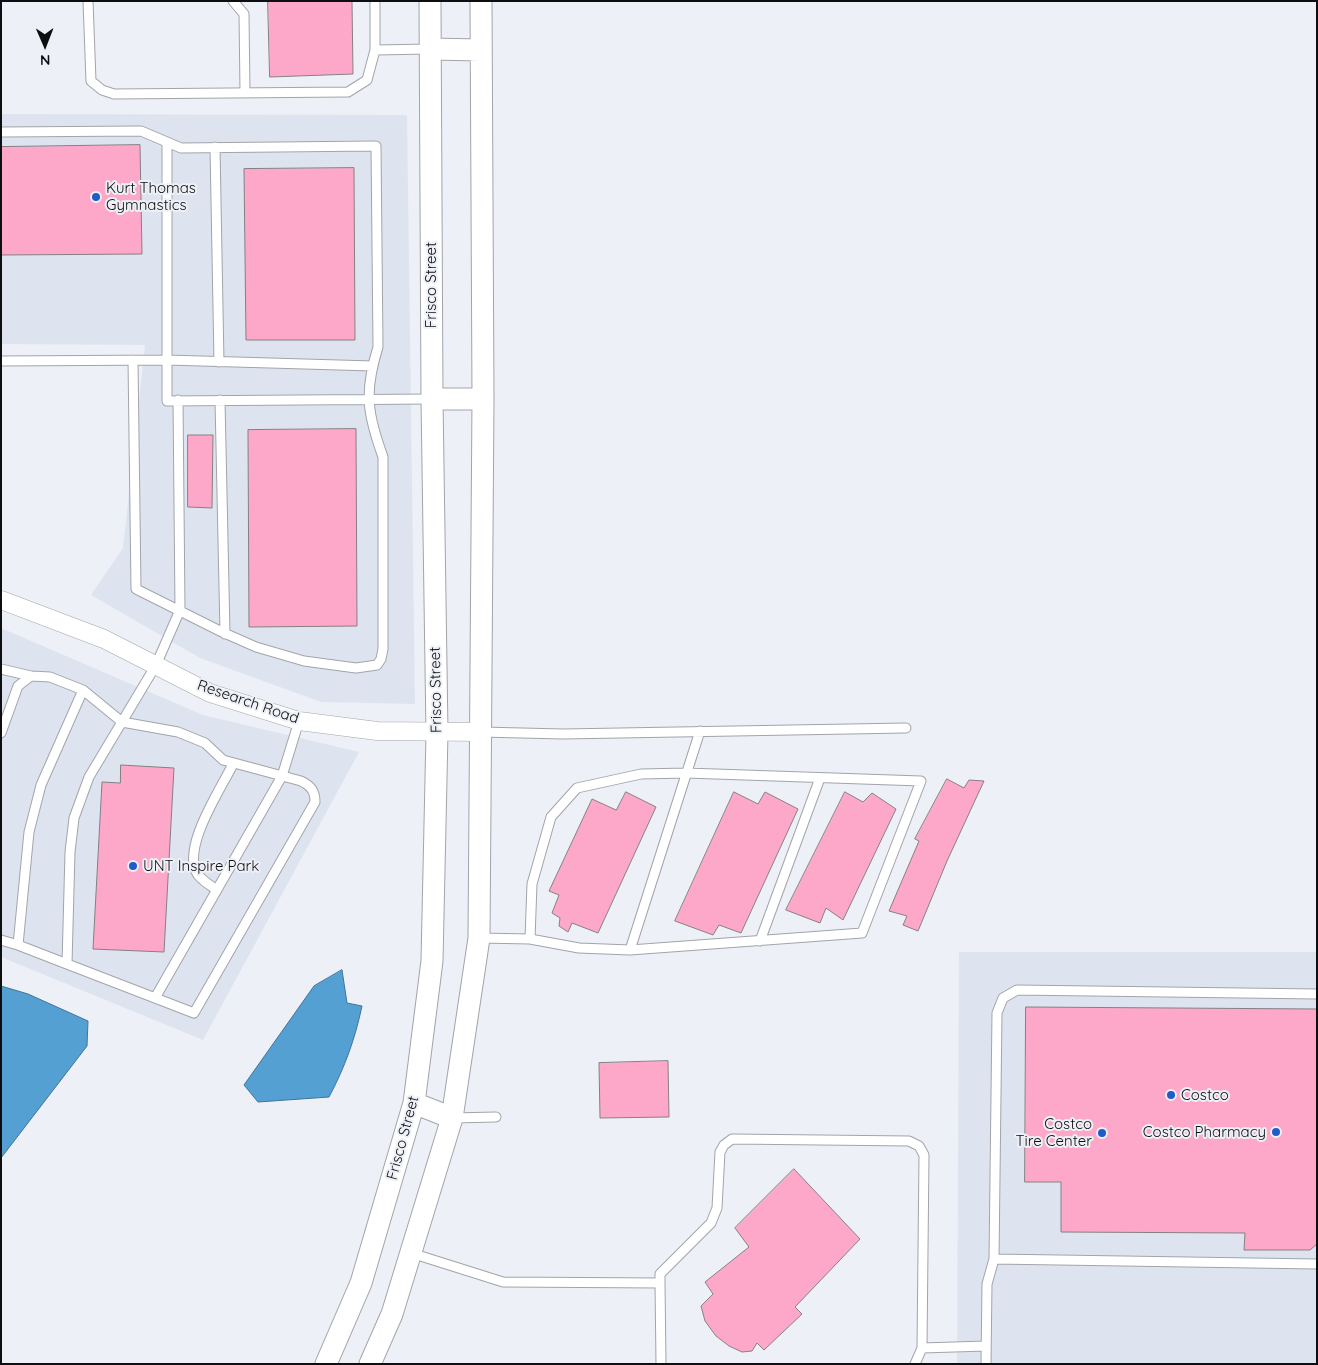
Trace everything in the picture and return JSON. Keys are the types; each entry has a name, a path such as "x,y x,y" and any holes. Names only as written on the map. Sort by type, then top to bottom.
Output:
{"street":[{"name":"Frisco Street","path":"326,1364 361,1283 414,1103 432,961 437,733 432,399 430,1"},
{"path":"370,1364 392,1314 452,1118 479,938 483,399 481,1"},
{"path":"430,49 481,50"},
{"path":"432,399 483,399"},
{"name":"Research Road","path":"1,600 104,640 210,692 299,722 377,731 481,732"},
{"path":"414,1103 452,1118"}],"lane":[{"path":"88,1 91,81 102,90 114,94 348,92 367,80 375,50 375,1"},
{"path":"233,1 244,14 245,92"},
{"path":"375,50 430,49"},
{"path":"1,132 141,131 155,135 167,143 181,148 376,146 378,347 373,366 369,399 372,428 383,457 383,649 381,659 371,667 356,668 304,661 256,647 225,634 136,589 134,360"},
{"path":"167,143 167,401 432,399"},
{"path":"215,147 219,362"},
{"path":"1,361 167,360 373,366"},
{"path":"67,964 70,852 74,818 89,777 156,665 180,610 178,400"},
{"path":"220,400 225,634"},
{"path":"1,669 31,676 50,677 83,690 122,722 178,732 197,738 223,760 308,785 316,794 312,811 194,1013 1,940"},
{"path":"1,733 5,713 18,686 31,676"},
{"path":"18,945 29,832 41,785 83,690"},
{"path":"155,998 282,776 299,722"},
{"path":"481,732 563,734 906,728"},
{"path":"630,950 700,731"},
{"path":"217,890 199,876 193,854 197,836 233,764"},
{"path":"479,938 530,939 579,948 630,950 862,933 921,781 686,773 641,774 577,788 551,817 532,884 530,939"},
{"path":"760,940 820,778"},
{"path":"986,1364 987,1284 994,1259 997,1014 1003,998 1017,990 1317,994"},
{"path":"452,1118 496,1116"},
{"path":"661,1364 660,1274 711,1223 718,1208 720,1152 724,1145 732,1139 909,1141 919,1146 924,1155 922,1348 915,1364"},
{"path":"410,1253 502,1282 660,1283"},
{"path":"994,1259 1317,1263"},
{"path":"922,1348 986,1346"}],"shaded area":[{"path":"1,114 407,115 415,704 321,702 200,658 91,595 123,548 145,345 1,344"},
{"path":"1,628 203,715 359,752 203,1040 1,957"},
{"path":"959,952 1317,952 1317,1364 957,1364"}],"water":[{"path":"342,970 347,1003 362,1006 349,1053 329,1097 258,1102 244,1085 314,986"},
{"path":"1,986 28,994 88,1021 87,1046 1,1158"}],"building":[{"path":"268,1 352,1 353,74 270,77"},
{"path":"140,145 142,254 1,255 1,147"},
{"path":"354,168 355,340 246,340 244,169"},
{"path":"356,429 357,626 249,627 248,430"},
{"path":"188,435 213,435 212,508 188,507"},
{"name":"UNT Inspire Park","path":"121,765 174,768 164,952 93,949 102,782 120,783"},
{"path":"947,779 964,788 969,780 984,781 947,861 918,931 903,925 907,916 889,911 919,841 915,839"},
{"path":"626,792 656,807 598,933 572,923 568,932 559,926 560,918 552,913 559,895 549,891 592,799 616,810"},
{"path":"734,792 758,804 765,792 798,809 741,933 719,925 713,935 675,921"},
{"path":"845,792 863,802 872,793 896,809 843,920 826,908 820,923 786,910"},
{"name":"Costco","path":"1026,1007 1317,1009 1317,1244 1310,1250 1244,1250 1245,1233 1061,1232 1061,1182 1025,1182"},
{"path":"668,1061 669,1117 600,1118 599,1063"},
{"path":"794,1169 860,1239 795,1307 802,1314 764,1350 757,1343 752,1351 742,1352 729,1346 716,1336 705,1321 701,1306 713,1294 705,1282 749,1247 735,1228"}],"place":[{"name":"Kurt Thomas Gymnastics","path":"96,197"},
{"name":"UNT Inspire Park","path":"133,866"},
{"name":"Costco","path":"1171,1095"},
{"name":"Costco Pharmacy","path":"1276,1132"},
{"name":"Costco Tire Center","path":"1102,1133"}]}
